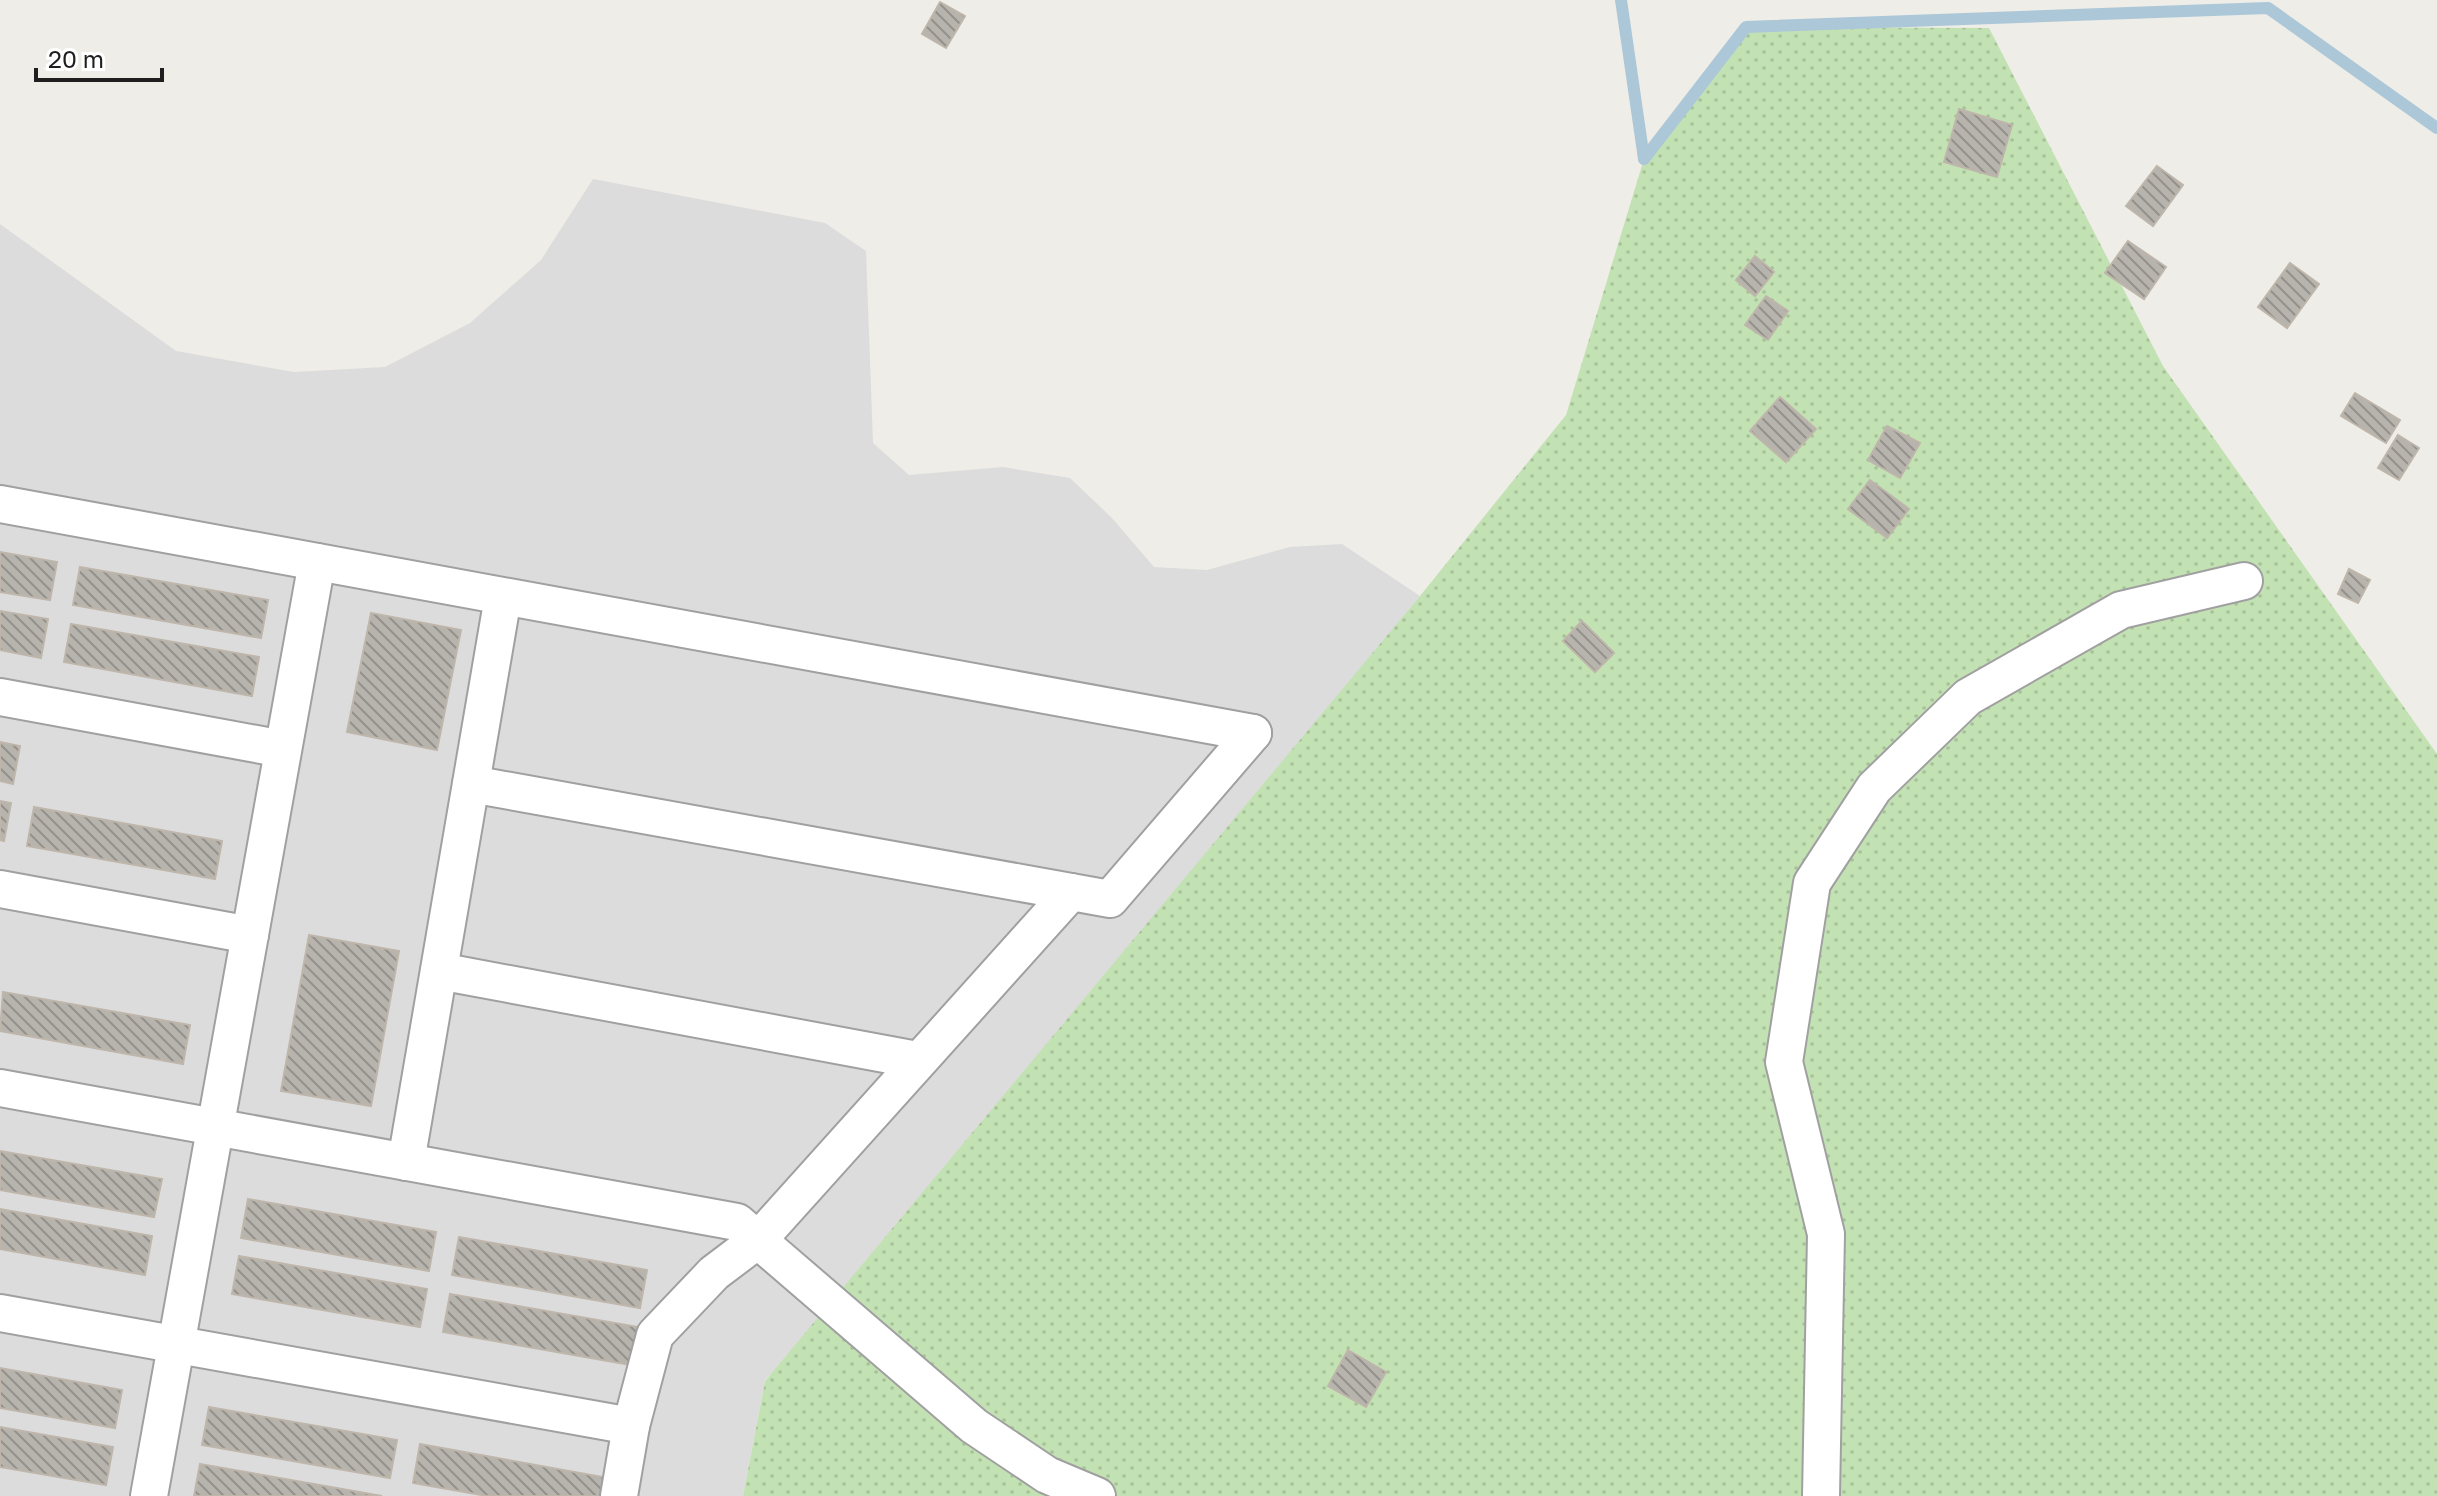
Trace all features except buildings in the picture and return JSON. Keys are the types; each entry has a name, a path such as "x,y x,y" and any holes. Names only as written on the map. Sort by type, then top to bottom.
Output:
{"street":[{"path":"0,504 1253,733 1110,899 471,784"},
{"path":"149,1496 317,562"},
{"path":"1821,1496 1826,1234 1784,1062 1812,883 1874,788 1968,697 2121,610 2244,581"},
{"path":"406,1162 503,597"},
{"path":"0,697 283,749"},
{"path":"0,889 250,935"},
{"path":"619,1496 631,1426 655,1335 714,1273 759,1239 1071,892"},
{"path":"439,971 917,1060"},
{"path":"0,1088 737,1222 974,1426 1047,1475 1097,1496"},
{"path":"0,1313 631,1426"}],"shaded area":[{"path":"593,179 825,223 866,251 873,443 909,475 1003,467 1070,478 1112,518 1154,567 1207,570 1290,547 1342,544 1420,596 836,1306 765,1380 743,1496 0,1496 0,224 176,351 294,372 385,367 470,323 541,260"}],"green space":[{"path":"1746,27 1989,28 2163,366 2437,754 2437,1496 743,1496 765,1381 1420,596 1566,415 1644,159"}],"waterway":[{"path":"1621,0 1644,159"},
{"path":"1644,159 1746,27 2268,8 2437,128"}]}
